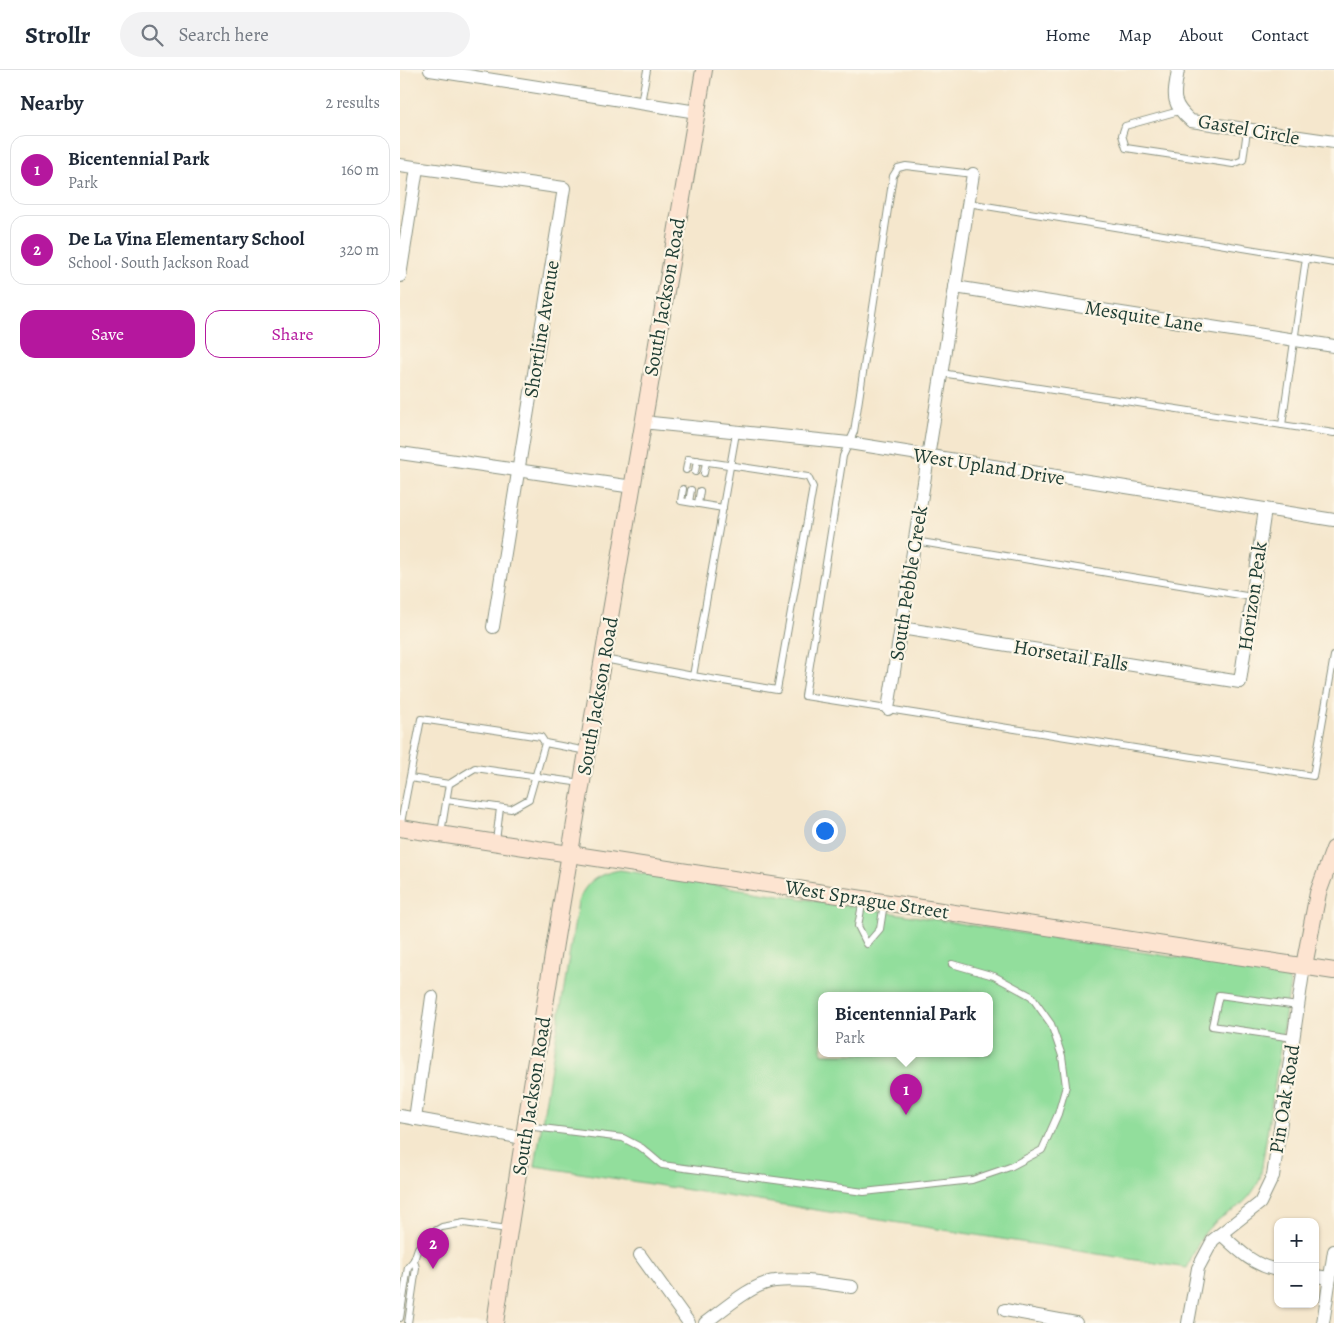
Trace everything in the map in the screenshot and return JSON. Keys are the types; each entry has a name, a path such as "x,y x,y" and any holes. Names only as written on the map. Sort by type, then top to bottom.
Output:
{"main road":[{"name":"South Jackson Road","path":"495,1323 524,1132 633,487 642,422 704,70"},
{"name":"West Sprague Street","path":"400,828 495,844 571,853 1334,970"},
{"name":"Pin Oak Road","path":"1304,966 1318,893 1333,859"}],"street":[{"path":"430,70 488,75 641,104 697,112"},
{"name":"Gastel Circle","path":"1178,70 1174,97 1179,111 1191,121 1334,142"},
{"path":"400,165 417,168 400,276"},
{"name":"Shortline Avenue","path":"417,168 564,188 493,627"},
{"name":"South Pebble Creek","path":"888,709 973,174"},
{"name":"Mesquite Lane","path":"955,287 1334,346"},
{"name":"West Upland Drive","path":"642,422 849,443 1334,520"},
{"path":"400,453 633,487"},
{"name":"Horizon Peak","path":"1240,682 1265,509"},
{"name":"Horsetail Falls","path":"901,628 1240,682"},
{"name":"Pin Oak Road","path":"1188,1323 1198,1268 1213,1240 1260,1203 1273,1176 1304,966"},
{"path":"415,1119 432,997"},
{"path":"400,1116 524,1132"},
{"path":"1221,1234 1246,1257 1266,1268 1274,1269"},
{"path":"1323,1323 1334,1251"},
{"path":"640,1255 689,1323"},
{"path":"1319,1277 1330,1278"},
{"path":"705,1323 746,1293 773,1281 816,1282 852,1287"},
{"path":"1005,1310 1076,1323"}],"lane":[{"path":"641,104 647,70"},
{"path":"1179,111 1125,126 1122,135 1126,148 1233,164 1243,160 1247,130"},
{"path":"973,174 906,166 898,168 893,176 854,432 843,456 804,696 1314,776 1334,656"},
{"path":"968,203 1334,263"},
{"path":"1282,426 1306,258"},
{"path":"941,373 1334,433"},
{"path":"693,676 736,433"},
{"path":"604,660 777,690 813,487 808,477 697,460 688,460 686,470"},
{"path":"695,472 697,460"},
{"path":"704,473 706,462"},
{"path":"683,489 681,501 723,508"},
{"path":"689,502 691,490"},
{"path":"698,504 700,491"},
{"path":"915,541 1252,597"},
{"path":"400,828 421,719 541,737 544,743 529,799 511,809 446,800"},
{"path":"544,743 588,751"},
{"path":"410,778 449,784 474,768 582,783"},
{"path":"440,834 449,784"},
{"path":"495,844 500,808"},
{"path":"863,898 858,926 867,944 880,929 884,901"},
{"path":"524,1132 623,1138 642,1148 662,1165 864,1192 972,1180 1010,1167 1042,1150 1058,1114 1066,1086 1062,1056 1051,1024 1031,996 994,976 952,964"},
{"path":"1294,1038 1212,1026 1218,995 1298,1006"},
{"path":"400,1318 408,1267 414,1260 418,1248 433,1232 442,1227 464,1223 509,1229"},
{"path":"408,1323 416,1268 414,1260"}],"green space":[{"path":"620,870 1281,974 1288,978 1290,984 1260,1179 1243,1203 1218,1220 1206,1231 1187,1268 535,1166 578,902 589,884 605,874"}],"place":[{"name":"Bicentennial Park","path":"906,1115"},
{"name":"De La Vina Elementary School","path":"433,1269"}]}
